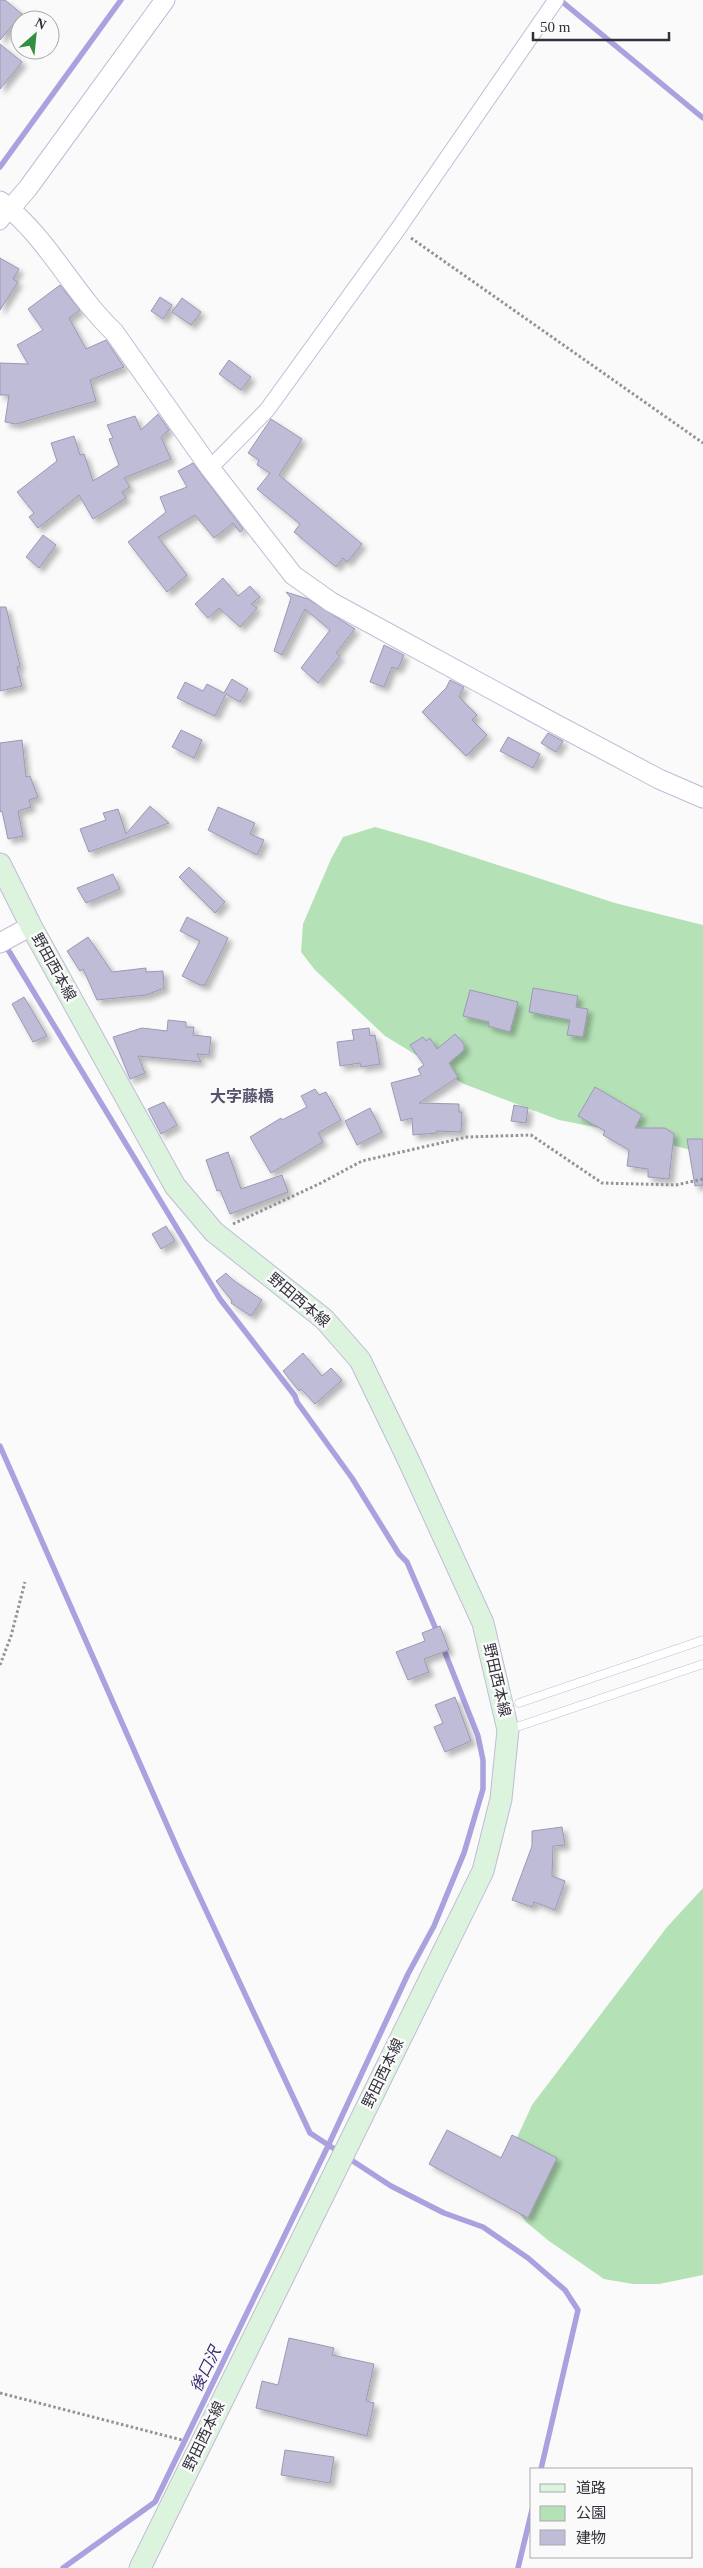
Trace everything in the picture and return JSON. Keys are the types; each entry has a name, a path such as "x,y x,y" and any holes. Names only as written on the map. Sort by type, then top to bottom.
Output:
{"main road":[{"name":"野田西本線","path":"0,864 31,926 175,1186 214,1232 324,1319 360,1360 483,1623 508,1730 501,1799 482,1871 140,2568"}],"street":[{"path":"165,0 28,188 3,211 23,219 42,241 98,316 114,332 210,468 293,575 331,602 659,780 703,798"},
{"path":"210,468 267,410 398,229 552,5"},
{"path":"2,942 31,926"}],"lane":[{"path":"518,1703 703,1640"},
{"path":"508,1730 703,1664"}],"path":[{"path":"398,229 703,443"},
{"path":"214,1232 321,1183 362,1161 467,1137 531,1135 602,1183 676,1185 703,1179"},
{"path":"0,1665 11,1636 25,1582"},
{"path":"0,2393 199,2445"}],"green space":[{"path":"375,827 615,903 703,925 703,1153 620,1132 559,1120 464,1084 385,1036 315,970 301,952 303,924 331,859 343,837"},
{"path":"703,1888 703,2275 659,2284 633,2284 604,2279 549,2241 526,2222 511,2202 515,2142 532,2105 667,1927"}],"building":[{"path":"0,0 5,0 17,10 10,10 10,28 0,40"},
{"path":"0,44 10,52 10,60 20,60 22,62 0,89"},
{"path":"0,258 19,269 13,279 18,282 0,310"},
{"path":"60,285 80,310 69,318 86,349 106,340 124,367 90,380 96,401 16,424 5,422 9,395 0,395 0,363 28,364 17,345 43,330 28,309"},
{"path":"160,297 172,305 163,319 151,311"},
{"path":"182,298 201,312 191,325 172,312"},
{"path":"229,360 251,377 241,390 219,374"},
{"path":"158,414 169,430 161,437 171,459 124,478 130,487 122,492 126,498 93,519 79,495 38,528 29,517 34,513 17,492 57,461 51,443 74,436 80,455 84,454 93,481 119,465 109,439 113,438 107,425 135,416 141,430"},
{"path":"271,419 302,439 279,475 362,544 347,562 343,558 336,567 294,532 300,524 257,489 270,473 257,465 259,460 248,453"},
{"path":"193,463 243,529 240,532 233,523 214,538 195,515 158,537 187,575 167,592 128,542 166,512 160,497 187,487 178,471"},
{"path":"43,535 56,545 39,568 26,557"},
{"path":"223,578 238,596 250,586 260,597 251,604 257,608 240,627 219,608 208,618 195,604"},
{"path":"286,592 308,599 355,629 336,653 340,656 318,683 301,668 330,630 305,609 282,655 274,651 291,598"},
{"path":"0,607 6,607 20,666 17,667 22,686 0,691"},
{"path":"384,645 404,655 398,669 392,667 384,687 370,682"},
{"path":"232,679 248,689 240,702 226,694 215,716 177,698 185,682 203,691 207,684 224,693"},
{"path":"450,680 464,687 459,697 477,715 472,720 487,735 466,756 422,712 446,688"},
{"path":"181,730 202,740 194,758 172,747"},
{"path":"548,733 563,741 556,752 541,743"},
{"path":"508,737 540,754 533,768 500,751"},
{"path":"22,740 26,777 30,776 38,797 29,800 31,807 18,811 23,836 8,839 2,811 0,812 0,743"},
{"path":"150,806 169,823 89,852 80,829 106,820 103,813 118,809 126,834"},
{"path":"218,807 255,823 250,834 264,840 257,855 208,830"},
{"path":"189,867 225,902 215,913 179,877"},
{"path":"113,874 120,889 86,903 77,888"},
{"path":"187,917 228,938 205,985 200,985 182,976 200,941 180,931"},
{"path":"88,937 112,972 146,968 146,972 163,971 164,988 146,995 97,1000 83,969 80,971 67,951"},
{"path":"533,988 578,996 576,1007 588,1009 583,1037 567,1035 570,1020 529,1012"},
{"path":"470,990 518,1002 510,1032 488,1026 489,1022 463,1016"},
{"path":"24,997 47,1036 33,1042 12,1004"},
{"path":"168,1020 186,1022 186,1027 194,1027 193,1035 211,1037 209,1055 197,1054 201,1062 138,1056 145,1073 130,1079 113,1037 142,1028 167,1031"},
{"path":"369,1028 370,1036 375,1035 380,1064 361,1067 360,1063 340,1066 337,1042 354,1040 352,1030"},
{"path":"455,1034 464,1044 464,1050 449,1063 458,1077 419,1103 459,1104 459,1112 462,1112 461,1132 437,1131 437,1133 413,1135 412,1118 401,1121 391,1083 421,1075 418,1069 424,1065 410,1045 423,1037 426,1041 430,1038 437,1049"},
{"path":"595,1087 642,1115 635,1128 665,1128 674,1134 669,1179 648,1177 648,1169 627,1166 629,1150 603,1135 605,1131 578,1116"},
{"path":"315,1089 319,1095 326,1092 341,1120 318,1133 323,1142 271,1173 250,1137 281,1118 282,1120 307,1107 301,1096"},
{"path":"164,1102 177,1125 161,1134 148,1109"},
{"path":"514,1105 528,1108 526,1123 511,1121"},
{"path":"370,1108 382,1132 357,1145 345,1121"},
{"path":"687,1139 703,1139 703,1185 695,1186"},
{"path":"228,1152 241,1189 282,1175 288,1192 230,1214 220,1190 217,1191 206,1160"},
{"path":"166,1226 175,1241 161,1249 152,1234"},
{"path":"226,1273 262,1300 251,1316 231,1303 232,1301 216,1281"},
{"path":"303,1353 322,1376 331,1368 342,1380 315,1404 301,1389 299,1391 283,1371"},
{"path":"440,1626 449,1650 424,1659 429,1672 408,1680 396,1652 425,1641 422,1633"},
{"path":"455,1697 471,1741 445,1752 434,1727 443,1723 435,1705"},
{"path":"562,1827 565,1845 553,1846 552,1876 565,1881 555,1910 534,1902 532,1907 512,1900 532,1846 532,1831"},
{"path":"447,2130 501,2158 512,2135 557,2158 528,2218 429,2164"},
{"path":"289,2338 334,2348 332,2355 374,2364 366,2401 374,2403 367,2436 256,2408 262,2381 278,2385"},
{"path":"285,2450 334,2457 330,2483 281,2475"}],"waterway":[{"path":"0,167 121,0"},
{"path":"560,0 703,118"},
{"path":"4,943 220,1299 295,1396 297,1402 352,1478 399,1554 407,1562 438,1634"},
{"path":"0,1446 182,1859 310,2133 391,2186 444,2213 483,2227 528,2258 565,2290 578,2310 541,2468"},
{"name":"後口沢","path":"63,2568 155,2502 328,2146 408,1974 434,1926 464,1853 483,1789 483,1760 478,1736 442,1645"},
{"path":"518,2568 530,2518"}],"district":[{"name":"大字藤橋","path":"242,1096"}]}
